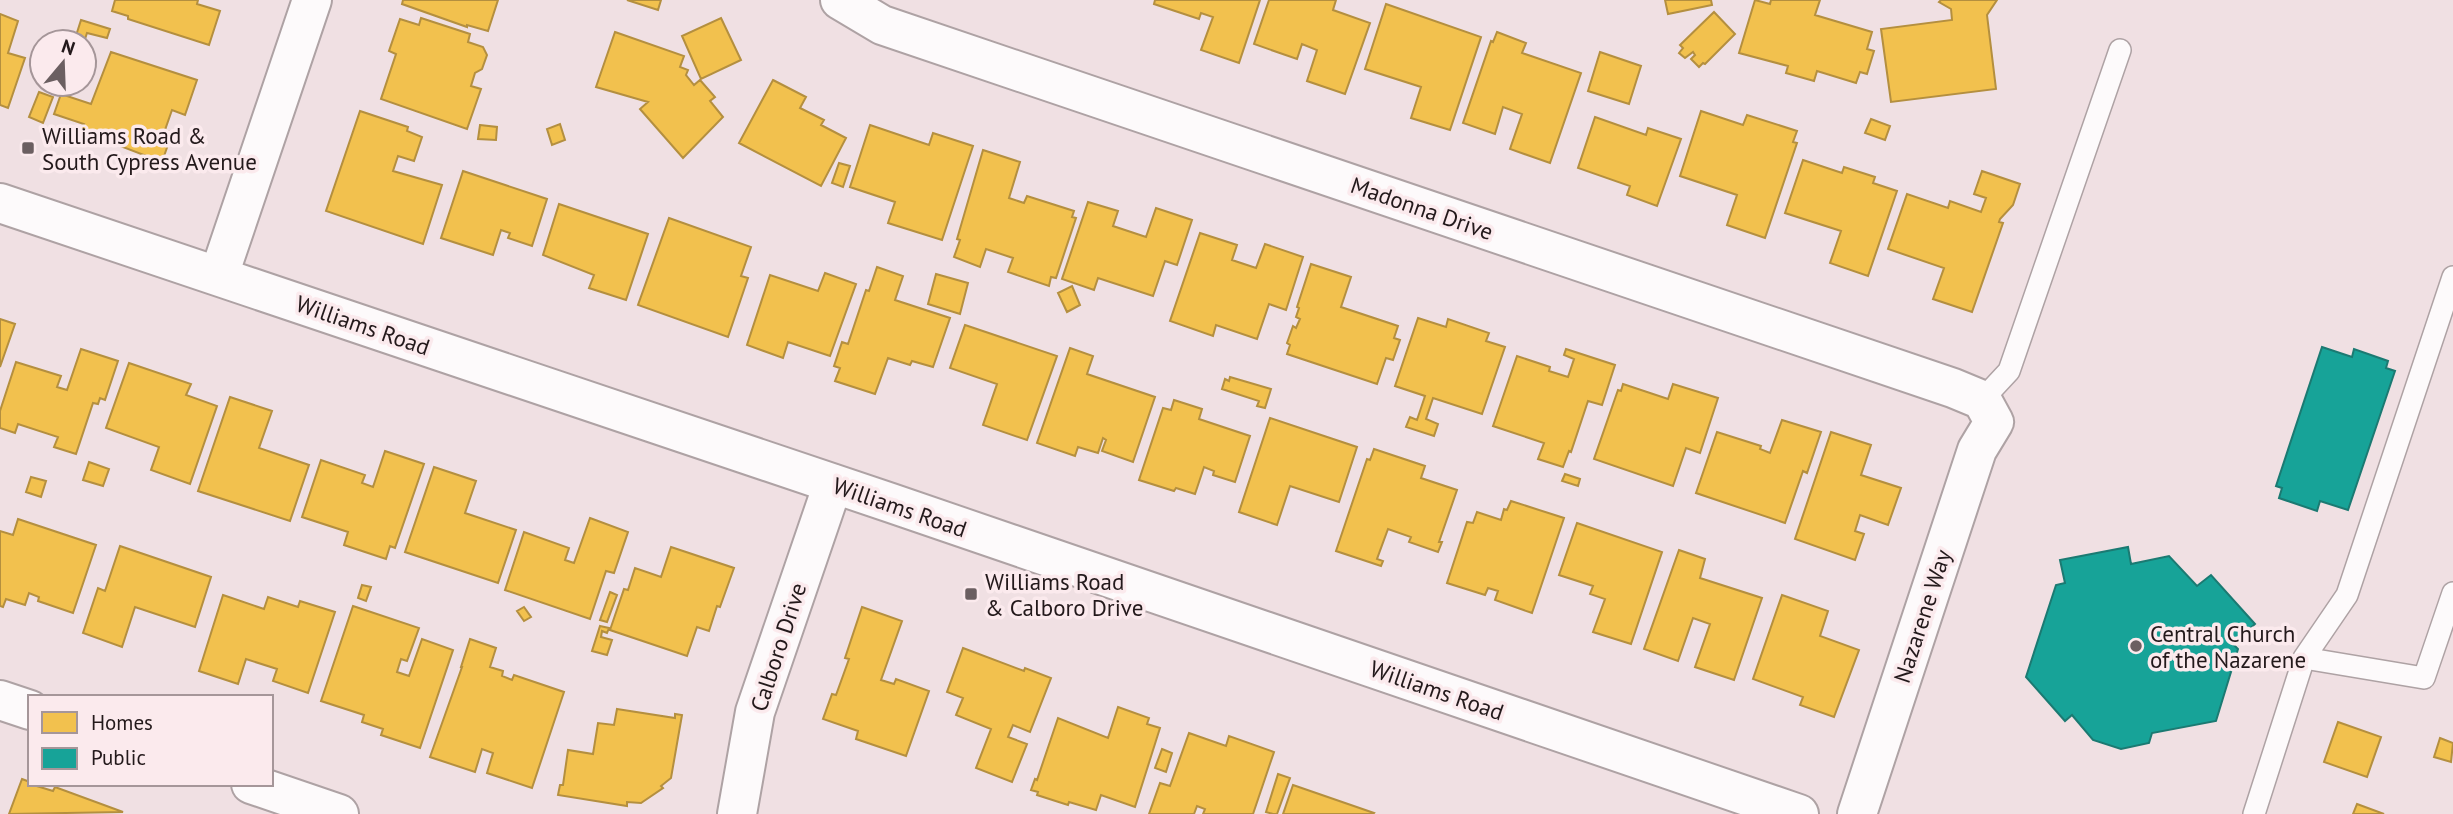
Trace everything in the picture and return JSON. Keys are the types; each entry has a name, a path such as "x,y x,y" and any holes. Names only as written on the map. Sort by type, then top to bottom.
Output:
{"street":[{"path":"219,275 312,0"},
{"name":"Madonna Drive","path":"840,0 882,25 1927,379 1988,411"},
{"name":"Williams Road","path":"0,203 219,275 1799,814"},
{"name":"Nazarene Way","path":"1857,814 1988,411"},
{"name":"Calboro Drive","path":"737,814 755,712 833,484"},
{"path":"0,700 28,709"},
{"path":"257,786 340,814"}],"lane":[{"path":"1988,411 2009,371 2120,50"},
{"path":"2254,814 2304,658 2347,595 2453,276"},
{"path":"2304,658 2424,678 2453,593"}],"building: Homes":[{"path":"115,0 198,0 197,4 220,11 209,45 128,19 128,16 112,11"},
{"path":"403,0 498,0 488,31 467,27 402,4"},
{"path":"627,0 661,0 658,10"},
{"path":"1155,0 1260,0 1239,63 1201,50 1213,17 1201,13 1199,19 1154,4"},
{"path":"1269,0 1336,0 1333,10 1370,23 1345,94 1307,81 1317,50 1302,44 1297,59 1254,44"},
{"path":"1665,0 1711,0 1712,5 1668,14"},
{"path":"1755,0 1770,4 1771,0 1820,0 1815,15 1872,32 1867,49 1874,51 1867,74 1860,72 1856,83 1817,71 1814,81 1786,73 1788,66 1739,53"},
{"path":"1997,0 1987,15 1996,89 1891,102 1881,29 1952,20 1951,9 1939,2"},
{"path":"1386,4 1481,37 1450,130 1411,118 1421,87 1365,69"},
{"path":"1714,12 1735,34 1699,67 1691,59 1695,55 1693,52 1685,58 1679,53 1683,48 1680,45"},
{"path":"0,14 18,21 8,53 25,58 8,108 0,105"},
{"path":"421,18 470,34 468,42 483,47 487,55 482,69 475,73 471,86 481,89 467,129 381,99 396,54 389,51 400,19 419,25"},
{"path":"721,18 741,60 701,79 682,36"},
{"path":"81,20 110,29 107,38 98,36 98,28 78,28"},
{"path":"615,32 684,56 680,67 688,70 686,75 694,85 700,80 715,97 710,101 723,117 683,158 640,109 648,102 596,87"},
{"path":"1497,32 1526,43 1522,53 1581,73 1550,163 1510,149 1522,114 1503,107 1495,134 1463,123 1491,41 1493,42"},
{"path":"111,52 197,80 185,115 172,110 165,130 172,133 162,162 81,131 84,124 54,114 60,98 73,98 91,104 93,98 98,98 98,86"},
{"path":"1600,52 1641,66 1629,104 1588,91"},
{"path":"773,80 806,97 800,108 824,120 821,125 846,138 821,186 739,143"},
{"path":"37,98 53,98 43,123 29,117"},
{"path":"360,111 408,127 407,131 422,137 414,161 398,156 393,171 442,185 423,244 326,211"},
{"path":"1701,111 1743,125 1747,115 1797,131 1793,142 1797,143 1765,238 1727,225 1737,195 1680,176"},
{"path":"1595,117 1646,135 1648,128 1681,139 1657,206 1627,195 1630,186 1578,168"},
{"path":"1871,119 1890,126 1885,140 1865,133"},
{"path":"560,124 565,140 552,145 547,129"},
{"path":"480,125 497,127 496,140 478,139"},
{"path":"870,125 929,145 933,133 973,146 942,240 888,223 895,202 850,187"},
{"path":"983,150 1020,162 1009,198 1024,203 1027,196 1074,211 1072,217 1076,218 1056,278 1051,277 1049,286 1008,272 1013,258 986,249 980,267 954,257"},
{"path":"1803,160 1842,173 1844,167 1875,177 1873,183 1897,191 1868,276 1830,263 1841,231 1785,213"},
{"path":"839,163 850,166 843,187 832,183"},
{"path":"463,171 547,199 532,246 508,238 510,233 501,230 493,255 441,238"},
{"path":"1982,171 2020,184 2013,205 2000,219 1999,222 2003,223 1972,312 1933,299 1944,268 1888,249 1907,194 1948,208 1950,201 1981,212 1986,198 1974,194"},
{"path":"1088,202 1118,211 1113,226 1146,237 1156,208 1192,220 1177,265 1165,261 1153,296 1098,278 1094,290 1062,279"},
{"path":"559,204 648,234 626,300 589,288 594,275 543,255"},
{"path":"669,218 751,247 741,276 748,278 728,337 638,305"},
{"path":"1200,233 1237,245 1232,260 1256,268 1265,244 1303,257 1286,310 1269,304 1257,339 1216,325 1213,336 1170,321"},
{"path":"1311,264 1351,277 1341,307 1398,326 1394,338 1400,340 1393,360 1386,358 1377,384 1287,354 1290,345 1287,343 1293,326 1296,328 1300,319 1296,317 1297,307"},
{"path":"877,267 903,276 895,300 950,318 933,367 912,361 910,365 888,358 875,394 835,381 840,368 834,366 842,342 848,344 866,290 869,291"},
{"path":"825,273 856,284 830,356 788,342 783,358 747,345 770,275 818,291"},
{"path":"936,274 968,283 960,314 928,304"},
{"path":"1072,286 1080,305 1067,312 1058,293"},
{"path":"1418,318 1446,327 1448,319 1489,333 1486,341 1505,347 1482,414 1433,398 1426,419 1438,424 1434,436 1406,427 1410,417 1417,420 1425,396 1395,386"},
{"path":"0,319 15,324 0,367"},
{"path":"965,325 1057,356 1027,440 983,425 997,384 950,368"},
{"path":"1070,348 1093,356 1087,374 1155,397 1133,462 1102,451 1106,440 1103,438 1098,453 1078,447 1075,456 1037,443"},
{"path":"81,349 118,361 105,400 100,398 98,404 93,403 76,454 54,447 58,437 18,424 15,433 0,428 0,411 16,362 61,376 57,387 67,390"},
{"path":"1566,349 1615,365 1602,405 1588,401 1571,452 1569,451 1563,467 1538,459 1544,443 1493,426 1517,356 1550,367 1549,371 1568,377 1574,359 1564,355"},
{"path":"129,363 191,384 186,395 217,406 190,484 151,470 159,447 106,428"},
{"path":"1230,377 1271,389 1265,408 1257,406 1259,401 1222,389 1225,379 1229,381"},
{"path":"1623,384 1668,399 1673,384 1718,398 1700,453 1686,448 1673,486 1594,459 1618,390 1621,391"},
{"path":"230,397 272,411 259,448 309,465 290,521 198,491"},
{"path":"1174,400 1202,409 1199,419 1250,436 1235,482 1213,475 1214,471 1204,467 1195,494 1176,488 1174,491 1139,480 1163,408 1171,410"},
{"path":"1270,418 1357,447 1339,502 1290,486 1277,525 1239,512"},
{"path":"1782,420 1821,432 1807,473 1803,471 1785,523 1696,493 1717,432 1761,446 1760,449 1770,453"},
{"path":"1831,432 1871,445 1861,475 1901,488 1888,525 1860,515 1855,531 1864,534 1855,560 1795,539"},
{"path":"1374,449 1425,466 1421,478 1457,490 1438,552 1409,542 1411,537 1388,529 1377,559 1383,561 1381,566 1336,551 1367,459 1370,460"},
{"path":"385,451 424,464 395,548 390,546 386,559 344,545 348,532 302,517 321,460 365,475 362,483 373,487"},
{"path":"89,462 109,469 103,486 83,480"},
{"path":"434,467 476,481 465,513 516,530 498,583 405,552"},
{"path":"1565,474 1580,479 1578,486 1562,481"},
{"path":"31,477 46,481 41,497 26,492"},
{"path":"1511,501 1564,518 1532,613 1495,600 1498,591 1488,588 1485,595 1447,583 1467,522 1473,523 1477,512 1501,520 1504,509 1507,510"},
{"path":"590,518 628,532 614,573 606,571 590,619 505,590 524,532 569,548 565,560 574,563"},
{"path":"18,519 96,545 73,613 38,601 39,597 29,593 25,605 6,599 3,607 0,606 0,531 13,535"},
{"path":"1577,523 1662,552 1631,644 1593,632 1605,599 1590,594 1593,586 1559,575"},
{"path":"120,546 211,577 195,627 135,607 122,647 83,633 98,588 105,591"},
{"path":"671,547 734,568 709,631 697,627 687,656 610,630 624,589 628,590 635,568 661,577"},
{"path":"1679,550 1705,559 1700,578 1762,598 1734,680 1695,667 1710,624 1693,618 1678,661 1644,649"},
{"path":"362,585 371,587 366,601 358,598"},
{"path":"610,592 617,595 607,622 600,620"},
{"path":"223,595 264,609 268,597 298,607 300,601 335,612 308,693 273,681 277,669 246,659 238,684 199,671"},
{"path":"1782,595 1828,611 1820,636 1859,650 1834,717 1800,705 1803,697 1753,679"},
{"path":"353,606 419,628 407,661 401,659 397,672 409,676 422,639 453,650 420,748 381,735 383,729 362,722 364,715 321,701"},
{"path":"524,607 531,617 524,621 517,611"},
{"path":"862,607 902,621 881,680 894,684 896,679 929,691 906,756 856,739 858,731 823,719 832,694 836,695 849,659 845,658"},
{"path":"600,626 609,628 607,633 602,631 601,637 612,640 607,655 592,651"},
{"path":"470,639 496,648 490,667 503,671 502,676 512,680 514,675 564,692 532,788 487,773 493,753 482,749 475,772 430,757"},
{"path":"963,648 1051,678 1030,732 1013,725 1008,737 1027,744 1012,782 976,768 991,729 956,715 963,698 947,692"},
{"path":"1118,707 1149,718 1147,724 1160,728 1135,807 1101,795 1096,810 1069,802 1068,805 1037,795 1038,792 1031,790 1035,779 1037,780 1058,718 1108,738"},
{"path":"617,709 675,718 675,714 682,715 671,778 661,786 663,788 641,803 627,802 627,806 558,795 560,785 563,785 568,750 593,754 598,723 614,725"},
{"path":"2338,722 2381,737 2367,777 2324,762"},
{"path":"1189,733 1226,746 1229,736 1274,752 1253,814 1203,814 1205,809 1197,806 1194,814 1149,814 1160,783 1170,786"},
{"path":"2440,738 2453,743 2451,762 2434,757"},
{"path":"1162,749 1172,753 1166,772 1155,768"},
{"path":"1278,774 1290,778 1277,814 1273,814 1266,812"},
{"path":"22,779 28,781 28,786 53,791 55,787 123,812 9,814"},
{"path":"1293,785 1374,813 1283,814"},
{"path":"2357,804 2384,814 2353,814"}],"building: Public":[{"path":"2322,347 2352,357 2354,349 2388,361 2386,368 2395,371 2348,510 2320,501 2317,511 2279,498 2282,488 2276,486"},
{"name":"Central Church of the Nazarene","path":"2128,547 2131,564 2169,556 2197,586 2211,575 2255,624 2233,644 2238,649 2216,721 2152,733 2149,743 2121,749 2093,740 2072,715 2065,721 2026,677 2056,585 2065,583 2060,560"}],"place":[{"name":"Williams Road & South Cypress Avenue","path":"28,148"},
{"name":"Williams Road & Calboro Drive","path":"971,594"},
{"name":"Central Church of the Nazarene","path":"2136,646"}]}
